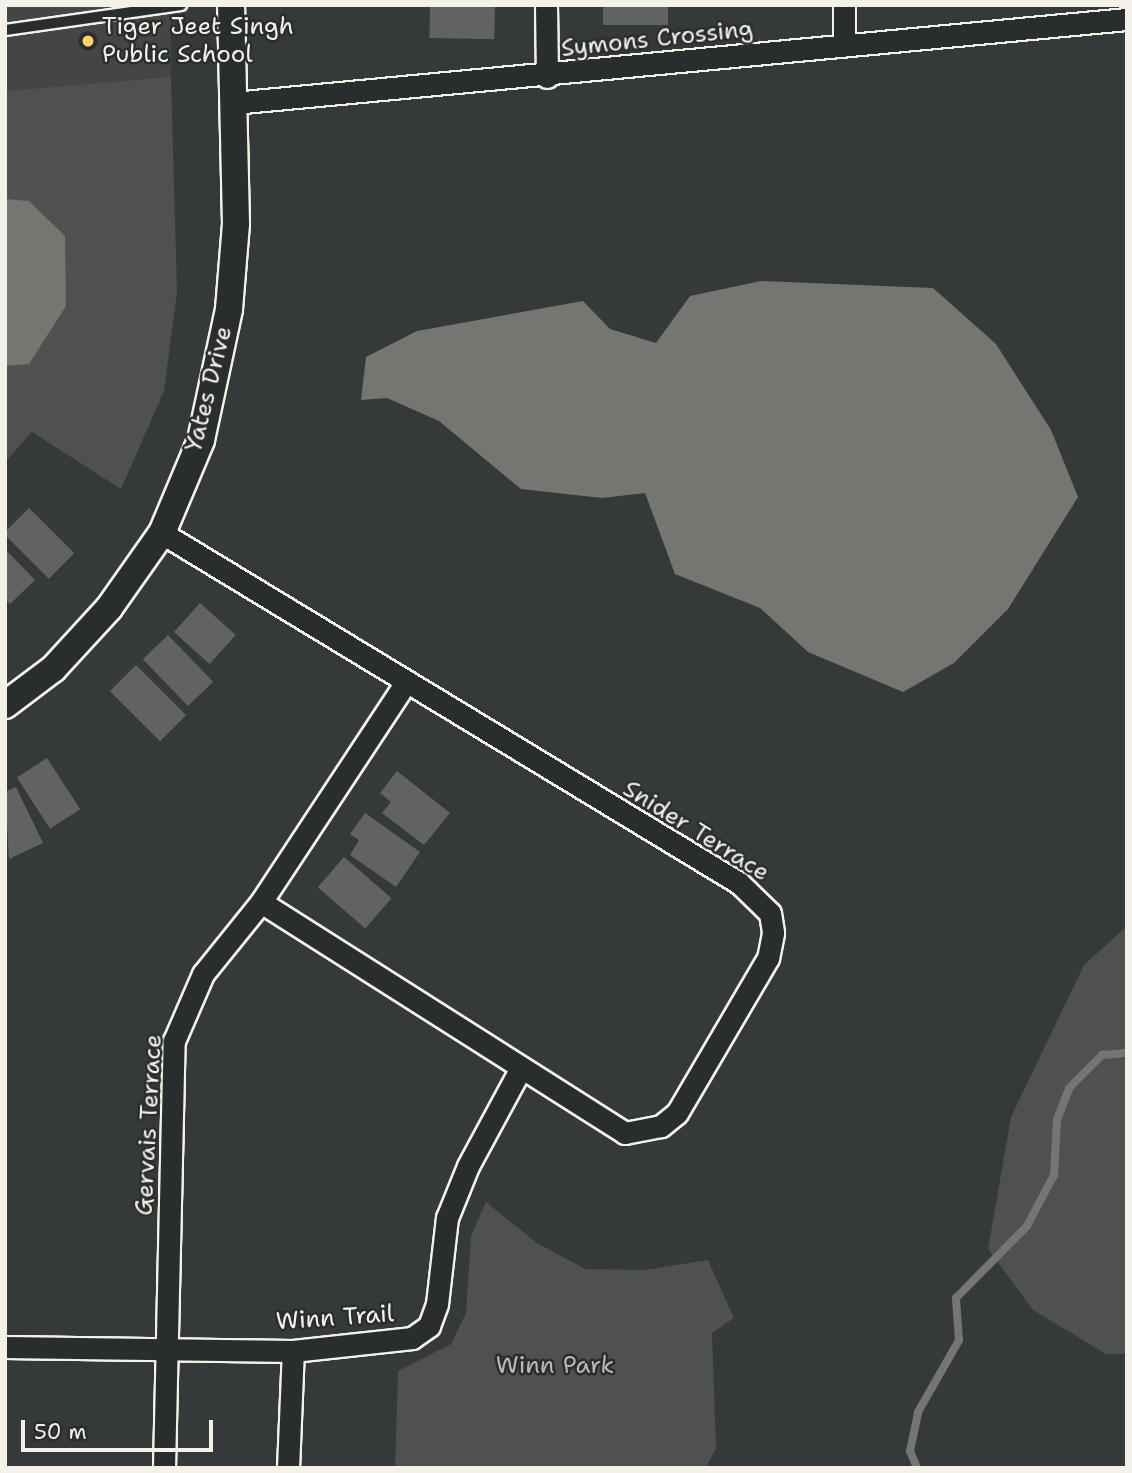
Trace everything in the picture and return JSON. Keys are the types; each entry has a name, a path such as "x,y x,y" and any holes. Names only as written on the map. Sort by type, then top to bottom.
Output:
{"street":[{"name":"Yates Drive","path":"5,705 53,669 109,608 162,533 201,440 229,309 236,224 231,5"},
{"path":"545,5 547,77"},
{"path":"844,5 844,45"},
{"name":"Symons Crossing","path":"233,103 547,77 844,45 1127,19"},
{"name":"Snider Terrace","path":"162,533 404,685 739,883 770,913 768,958 677,1113 661,1126 625,1133 261,902"},
{"name":"Gervais Terrace","path":"164,1468 170,1347 174,1041 203,975 261,902 404,685"},
{"name":"Winn Trail","path":"5,1348 170,1347 293,1351 391,1343 429,1326 447,1218 521,1068"},
{"path":"288,1468 293,1351"}],"lane":[{"path":"5,30 146,6 181,5"}],"shaded area":[{"name":"Tiger Jeet Singh Public School","path":"5,5 171,5 171,77 5,91"},
{"path":"5,199 29,201 65,236 66,306 29,364 5,366"},
{"path":"761,281 933,288 996,344 1051,430 1078,497 1008,609 954,663 903,692 808,652 760,608 675,574 645,493 602,498 521,489 439,421 387,398 361,400 366,357 417,331 583,301 610,329 656,343 690,296"}],"green space":[{"path":"171,77 177,292 164,391 121,489 32,432 5,462 5,91"},
{"path":"1127,926 1127,1354 1106,1354 1033,1310 988,1249 1011,1117 1084,965"},
{"name":"Winn Park","path":"486,1202 537,1243 585,1269 645,1270 708,1260 734,1318 712,1333 716,1448 706,1468 395,1468 398,1371 451,1344 466,1313 471,1236"}],"building":[{"path":"430,5 495,6 494,39 429,38"},
{"path":"603,5 668,5 668,25 603,25"},
{"path":"29,508 74,553 49,579 5,535"},
{"path":"5,549 35,580 10,604 5,599"},
{"path":"200,603 236,635 210,664 174,632"},
{"path":"168,635 213,682 188,706 143,659"},
{"path":"136,665 186,715 160,741 110,691"},
{"path":"47,758 80,809 50,829 17,778"},
{"path":"397,771 450,813 424,845 382,813 391,802 380,793"},
{"path":"16,787 43,843 9,859 5,792"},
{"path":"365,813 420,852 396,887 350,855 359,840 350,834"},
{"path":"344,857 392,898 365,929 318,887"}],"waterway":[{"path":"917,1468 910,1451 918,1412 959,1340 956,1298 1027,1226 1054,1175 1057,1120 1069,1088 1102,1055 1127,1053"}],"place":[{"name":"Tiger Jeet Singh Public School","path":"88,41"}]}
